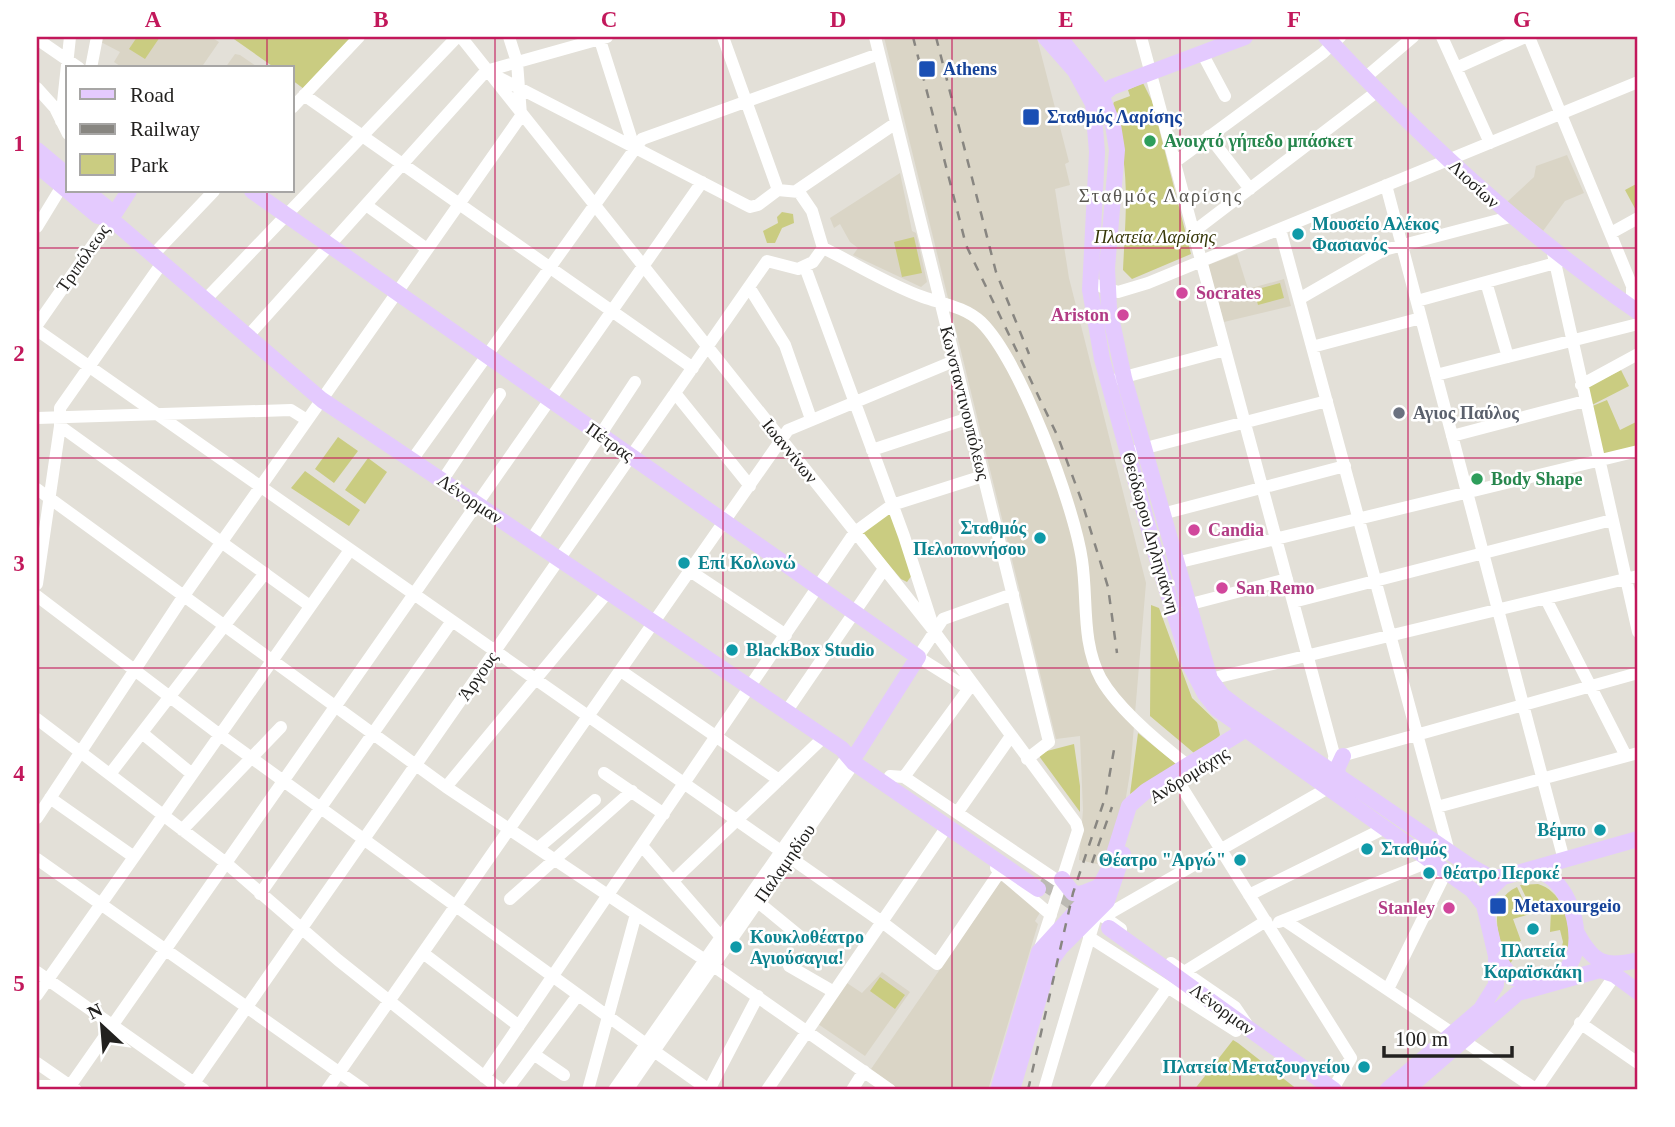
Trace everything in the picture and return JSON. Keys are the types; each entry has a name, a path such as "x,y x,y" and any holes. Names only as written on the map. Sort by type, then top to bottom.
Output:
{"main road":[{"name":"Θεόδωρου Δηληγιάννη","path":"1045,37 1098,99 1090,283 1107,382 1162,514 1210,680 1256,728 1334,783 1483,875 1503,877"},
{"name":"Θεόδωρου Δηληγιάννη","path":"1059,37 1084,65 1098,99 1113,125 1116,150 1107,290 1135,450 1191,667 1205,694 1225,715 1256,728 1317,761 1334,783 1385,828 1472,890 1484,905"},
{"path":"1098,99 1151,73 1245,37"},
{"name":"Λιοσίων","path":"1333,39 1366,77 1448,160 1510,217 1557,258 1635,310"},
{"name":"Λένορμαν","path":"37,150 65,175"},
{"name":"Λένορμαν","path":"37,165 65,175"},
{"name":"Λένορμαν","path":"79,192 98,216 108,213"},
{"name":"Λένορμαν","path":"87,192 158,259 322,400 1047,884 1077,894 1101,884"},
{"name":"Τριπόλεως","path":"108,213 128,192"},
{"name":"Πέτρας","path":"253,192 918,657"},
{"name":"Παλαμηδίου","path":"853,757 918,657"},
{"path":"1224,743 1227,731 1225,715"},
{"name":"Ανδρομάχης","path":"1101,926 1136,810 1178,781 1224,743 1256,728"},
{"name":"Ανδρομάχης","path":"1101,884 1110,867 1129,806 1136,798 1196,766 1256,728"},
{"path":"1334,783 1339,757"},
{"path":"1406,1090 1458,1036 1490,995 1497,976 1496,956 1484,905 1489,890 1503,877 1638,839"},
{"path":"1555,981 1573,960 1575,931 1565,891 1566,870 1581,855"},
{"path":"1527,870 1545,873 1565,891"},
{"path":"998,1090 1039,953 1101,884"},
{"path":"1012,1090 1049,964 1061,947 1101,926"},
{"name":"Λένορμαν","path":"1101,926 1236,1031 1328,1090"},
{"name":"Λένορμαν","path":"1101,926 1253,1031 1328,1090"},
{"path":"1575,931 1598,960 1616,965 1638,960"},
{"path":"1496,956 1511,977 1537,986"},
{"path":"1388,1090 1508,999 1537,986 1600,971 1615,975 1638,992"}],"street":[{"path":"67,66 70,37"},
{"path":"90,66 97,37"},
{"path":"294,106 359,37"},
{"path":"205,300 459,37"},
{"name":"Ιωαννίνων","path":"459,37 934,631 1078,827 1047,884"},
{"path":"37,818 183,597 521,116 517,62 509,37"},
{"path":"248,336 486,71 602,37 634,147"},
{"path":"723,37 778,190"},
{"name":"Κωνσταντινουπόλεως","path":"874,37 1049,742 1027,759"},
{"path":"1141,37 1307,656 1339,757"},
{"path":"1366,77 1413,37"},
{"path":"1441,37 1490,143"},
{"path":"1456,68 1527,37 1632,286 1635,310"},
{"path":"37,39 76,66"},
{"path":"1175,162 1333,39"},
{"path":"1202,53 1225,96"},
{"path":"412,460 642,139 879,54"},
{"path":"486,71 750,207 758,205 778,190 796,191 802,195 812,211 823,248 923,297 940,301 980,321 995,339 1011,368 1057,469 1083,564 1088,638 1097,670 1121,706 1196,766"},
{"path":"61,121 66,77"},
{"path":"1090,283 1107,290 1123,292 1638,82"},
{"path":"37,88 55,108 66,130"},
{"path":"1193,232 1379,90"},
{"path":"304,95 460,202 692,368"},
{"path":"796,191 897,123"},
{"path":"1209,136 1250,189"},
{"path":"37,227 65,175"},
{"path":"73,1088 166,948 702,182"},
{"path":"1386,186 1564,860"},
{"name":"Λένορμαν","path":"98,192 108,213"},
{"path":"37,584 60,408 158,259 213,192"},
{"path":"366,205 427,249"},
{"name":"Τριπόλεως","path":"37,328 108,213"},
{"path":"1299,299 1361,261 1402,244 1510,217"},
{"path":"1611,233 1638,218"},
{"path":"1280,229 1449,852"},
{"path":"823,248 805,267 892,505 934,631"},
{"path":"1417,301 1557,258 1571,341 1612,520 1632,578 1638,632"},
{"name":"Άργους","path":"195,1088 248,1006 767,261 791,269 805,267"},
{"path":"1486,282 1508,357"},
{"path":"749,287 785,345 811,419"},
{"path":"1312,347 1421,318"},
{"path":"1436,375 1638,324"},
{"path":"37,328 88,367 882,922 937,964 999,873"},
{"path":"1107,382 1225,350"},
{"path":"1581,385 1638,354"},
{"path":"327,1090 788,429 954,361"},
{"path":"531,540 635,382"},
{"path":"675,393 750,486"},
{"path":"442,481 500,394"},
{"path":"1135,450 1327,401"},
{"path":"1452,436 1585,401"},
{"path":"37,418 60,422 291,410 307,420"},
{"path":"872,450 968,418"},
{"path":"60,422 310,606"},
{"path":"1176,563 1599,460 1636,456"},
{"path":"1162,514 1345,466"},
{"path":"478,1090 855,532 892,505 983,476"},
{"path":"37,489 446,787 758,996 890,1090"},
{"path":"1293,602 1612,520"},
{"path":"37,995 42,976 101,903 350,550"},
{"path":"786,712 884,569"},
{"path":"690,571 786,635"},
{"path":"110,774 265,573"},
{"path":"1210,680 1632,578"},
{"path":"900,588 907,587 918,579"},
{"path":"1187,605 1287,579"},
{"path":"446,787 608,592"},
{"path":"934,631 943,619 1013,594"},
{"path":"37,596 169,698 709,1090 758,996"},
{"path":"1437,807 1632,754 1591,686 1546,598"},
{"path":"260,894 323,809 452,621"},
{"name":"Παλαμηδίου","path":"918,657 934,631"},
{"name":"Πέτρας","path":"918,657 961,684 972,684"},
{"path":"621,671 779,780"},
{"path":"1317,761 1638,673"},
{"path":"972,684 896,781 899,801 994,865 999,873 1047,884"},
{"path":"37,719 226,863 260,894 501,1090"},
{"path":"182,830 281,727"},
{"path":"142,733 192,774"},
{"path":"957,813 1011,736"},
{"path":"673,881 824,737"},
{"name":"Παλαμηδίου","path":"709,963 721,937 785,854 853,757"},
{"path":"604,773 664,814"},
{"path":"896,781 957,813 1047,884 1051,915 1039,953"},
{"path":"1178,781 1351,1058 1328,1090"},
{"path":"1044,1090 1101,926 1221,849 1334,783"},
{"path":"510,899 632,791"},
{"path":"50,798 134,857"},
{"path":"538,848 595,800"},
{"path":"1249,895 1385,828"},
{"path":"767,1090 944,831"},
{"path":"642,846 721,937"},
{"name":"Παλαμηδίου","path":"614,1090 650,1048 709,963 758,902 785,854"},
{"path":"37,859 364,1090"},
{"path":"1184,972 1267,923 1284,920 1431,861"},
{"path":"1388,989 1447,872"},
{"path":"1047,884 1051,915"},
{"path":"758,902 803,939"},
{"path":"589,1090 636,914"},
{"path":"1284,920 1537,1090 1615,975"},
{"path":"1101,926 1184,972 1235,1007 1253,1031"},
{"path":"1101,926 1167,988 1236,1031"},
{"path":"423,953 519,1026"},
{"path":"789,966 834,992"},
{"path":"42,976 195,1088"},
{"path":"1095,1090 1167,988"},
{"path":"507,1090 579,995"},
{"path":"1580,1023 1638,1063"},
{"name":"Παλαμηδίου","path":"627,1090 650,1048"},
{"path":"536,1055 564,1075"},
{"path":"37,1063 73,1088"},
{"path":"852,1090 864,1071"},
{"path":"37,1086 73,1088"}],"shaded area":[{"path":"100,37 211,37 219,42 202,66 120,66 114,62 120,52 99,41"},
{"path":"884,37 1037,38 1069,162 1065,164 1070,185 1055,189 1069,278 1146,583 1130,773 1125,803 1106,866 1079,860 1083,810 1080,736 1056,739"},
{"path":"235,54 256,66 226,66"},
{"path":"1567,155 1584,193 1565,201 1543,231 1507,202 1534,177 1536,166"},
{"path":"900,173 912,231 916,233 927,282 921,287 853,255 858,248 850,242 840,224 834,228 830,218"},
{"path":"1237,254 1248,289 1284,279 1291,306 1224,322 1208,265"},
{"path":"1001,881 1042,909 1035,921 1038,924 988,1090 900,1090 871,1069"},
{"path":"882,972 910,992 865,1056 818,1024 847,983 862,993"}],"green space":[{"path":"137,37 160,37 145,59 129,49"},
{"path":"231,37 353,37 304,89 294,82 294,66 272,66"},
{"name":"Πλατεία Λαρίσης","path":"1143,83 1152,101 1191,254 1132,279 1123,270 1125,169 1112,107 1114,102 1130,96 1128,90"},
{"path":"1638,183 1638,214 1625,190"},
{"path":"782,212 793,214 794,223 782,228 775,243 767,243 763,231 778,223 777,217"},
{"path":"914,237 922,273 902,277 894,242"},
{"path":"1280,283 1284,298 1258,305 1254,290"},
{"path":"1621,370 1629,386 1592,405 1587,387"},
{"path":"1607,400 1620,430 1638,421 1638,447 1602,455 1590,407"},
{"path":"338,437 358,451 334,483 315,469"},
{"path":"368,458 387,472 365,504 345,490"},
{"path":"305,471 360,510 349,526 291,488"},
{"path":"890,511 912,575 907,582 901,579 861,532"},
{"path":"1151,605 1159,608 1192,698 1217,722 1220,735 1209,746 1194,753 1150,716"},
{"path":"1138,733 1176,764 1174,769 1130,794"},
{"path":"1074,744 1080,786 1080,812 1039,756 1047,751"},
{"path":"1538,884 1555,894 1565,912 1569,932 1568,952 1561,950 1563,942 1560,930 1550,932 1551,910 1534,914 1520,885"},
{"path":"1517,887 1530,914 1513,919 1521,941 1513,943 1516,948 1511,952 1515,956 1510,964 1498,933 1498,911 1507,893"},
{"path":"880,977 905,995 895,1009 870,991"},
{"path":"1233,1040 1238,1043 1298,1090 1194,1090"}],"tunnel":[{"path":"1041,880 1090,914"}],"railway":[{"path":"913,37 966,245 1058,437 1081,499 1108,587 1117,653"},
{"path":"936,37 996,272 1029,354"},
{"path":"1028,1090 1073,893 1106,795 1115,744"},
{"path":"1092,863 1112,807"}],"place":[{"name":"Athens","path":"927,69"},
{"name":"Σταθμός Λαρίσης","path":"1031,117"},
{"name":"Ανοιχτό γήπεδο μπάσκετ","path":"1150,141"},
{"name":"Μουσείο Αλέκος Φασιανός","path":"1298,234"},
{"name":"Socrates","path":"1182,293"},
{"name":"Ariston","path":"1123,315"},
{"name":"Αγιος Παύλος","path":"1399,413"},
{"name":"Body Shape","path":"1477,479"},
{"name":"Candia","path":"1194,530"},
{"name":"Σταθμός Πελοποννήσου","path":"1040,538"},
{"name":"Επί Κολωνώ","path":"684,563"},
{"name":"San Remo","path":"1222,588"},
{"name":"BlackBox Studio","path":"732,650"},
{"name":"Βέμπο","path":"1600,830"},
{"name":"Σταθμός","path":"1367,849"},
{"name":"Θέατρο \"Αργώ\"","path":"1240,860"},
{"name":"θέατρο Περοκέ","path":"1429,873"},
{"name":"Metaxourgeio","path":"1498,906"},
{"name":"Stanley","path":"1449,908"},
{"name":"Πλατεία Καραϊσκάκη","path":"1533,929"},
{"name":"Κουκλοθέατρο Αγιούσαγια!","path":"736,947"},
{"name":"Πλατεία Μεταξουργείου","path":"1364,1067"}],"district":[{"name":"Σταθμός Λαρίσης","path":"1161,195"}]}
